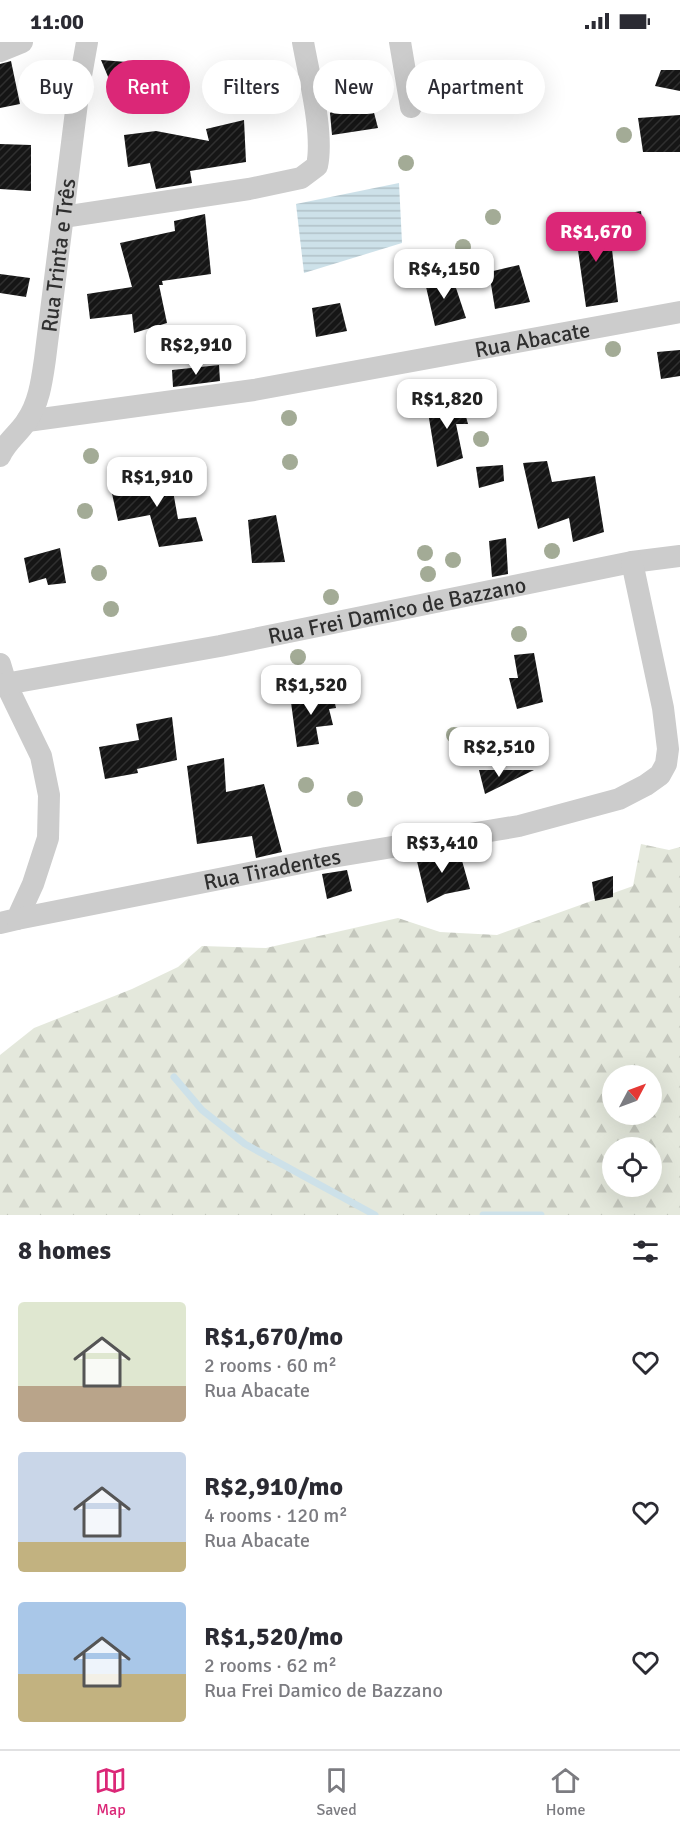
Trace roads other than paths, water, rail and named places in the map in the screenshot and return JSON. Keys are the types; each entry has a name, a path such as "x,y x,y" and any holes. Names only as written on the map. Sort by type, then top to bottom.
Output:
{"street":[{"path":"0,51 22,42"},
{"name":"Rua Trinta e Três","path":"0,456 27,421 39,395 87,42"},
{"path":"63,217 249,189 301,178 317,166 320,154 315,107 303,42"},
{"path":"400,42 406,77"},
{"name":"Rua Abacate","path":"27,421 254,390 680,312"},
{"name":"Rua Frei Damico de Bazzano","path":"2,678 220,645 632,562 680,556"},
{"name":"Rua Tiradentes","path":"9,921 326,858 519,826 620,799 646,785 660,775 666,764 668,749 663,708 632,562"},
{"path":"2,678 41,756 49,795 48,838 33,884 9,921"}],"waterway":[{"path":"174,1077 202,1110 245,1144 375,1215"},
{"path":"483,1215 541,1215"}]}
